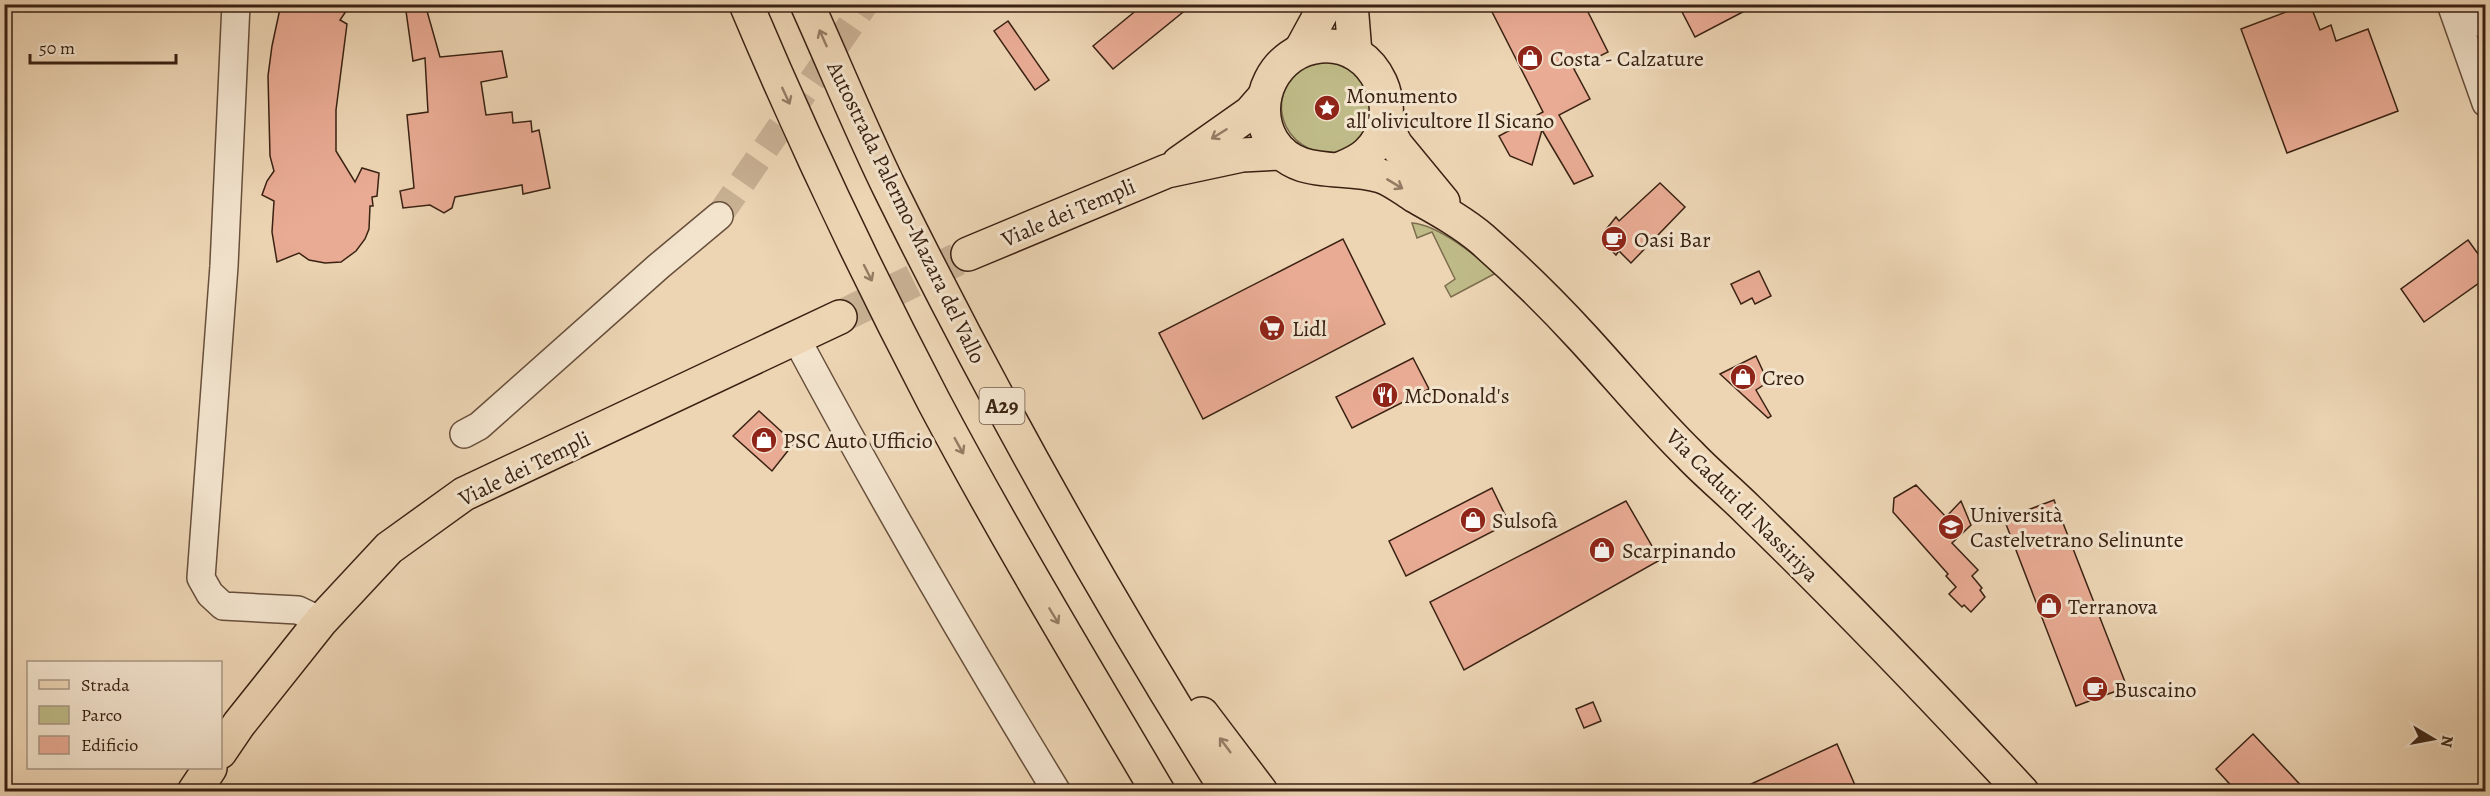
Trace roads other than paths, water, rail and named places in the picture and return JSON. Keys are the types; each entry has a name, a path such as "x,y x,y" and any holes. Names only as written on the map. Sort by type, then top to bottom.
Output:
{"main road":[{"name":"A29","path":"746,4 858,252 935,403 1027,569 1158,792"},
{"name":"Autostrada Palermo-Mazara del Vallo","path":"807,4 890,189 1011,423 1076,543 1150,670 1228,792"},
{"path":"1326,4 1317,25 1301,50 1276,68 1270,78 1264,97 1263,113 1272,141 1282,153 1299,165 1319,170 1340,169 1384,177 1460,222"},
{"path":"1351,4 1355,53"},
{"path":"1301,50 1320,46 1338,46 1355,53 1371,66 1382,83 1388,103 1385,124 1379,139 1369,152 1355,163 1340,169"},
{"path":"1167,171 1250,113 1264,97"},
{"path":"1385,124 1396,145 1460,222"},
{"path":"1167,171 1242,155 1282,153"},
{"name":"Viale dei Templi","path":"968,254 1167,171"},
{"name":"Via Caduti di Nassiriya","path":"1460,222 1517,272 1579,333 1690,455 1911,673 2022,792"},
{"name":"Viale dei Templi","path":"222,749 239,724 321,621 389,548 464,494 797,340 840,317"},
{"path":"1011,423 1043,460 1163,664 1261,792"},
{"path":"194,792 209,769"}],"street":[{"path":"236,4 224,266 201,578 210,594 224,606 298,610 321,621"},
{"path":"2451,4 2486,104"},
{"path":"2478,4 2486,26"},
{"path":"464,434 479,426 659,266 719,216"},
{"path":"797,340 856,450 1057,792"}],"tunnel":[{"path":"719,216 865,4"},
{"path":"840,317 968,254"}],"place":[{"name":"Costa - Calzature","path":"1530,58"},
{"name":"Monumento all'olivicultore Il Sicano","path":"1327,108"},
{"name":"Oasi Bar","path":"1614,239"},
{"name":"Lidl","path":"1272,328"},
{"name":"Creo","path":"1743,377"},
{"name":"McDonald's","path":"1385,395"},
{"name":"PSC Auto Ufficio","path":"764,440"},
{"name":"Sulsofà","path":"1473,520"},
{"name":"Università Castelvetrano Selinunte","path":"1951,527"},
{"name":"Scarpinando","path":"1602,550"},
{"name":"Terranova","path":"2049,606"},
{"name":"Buscaino","path":"2095,689"}]}
